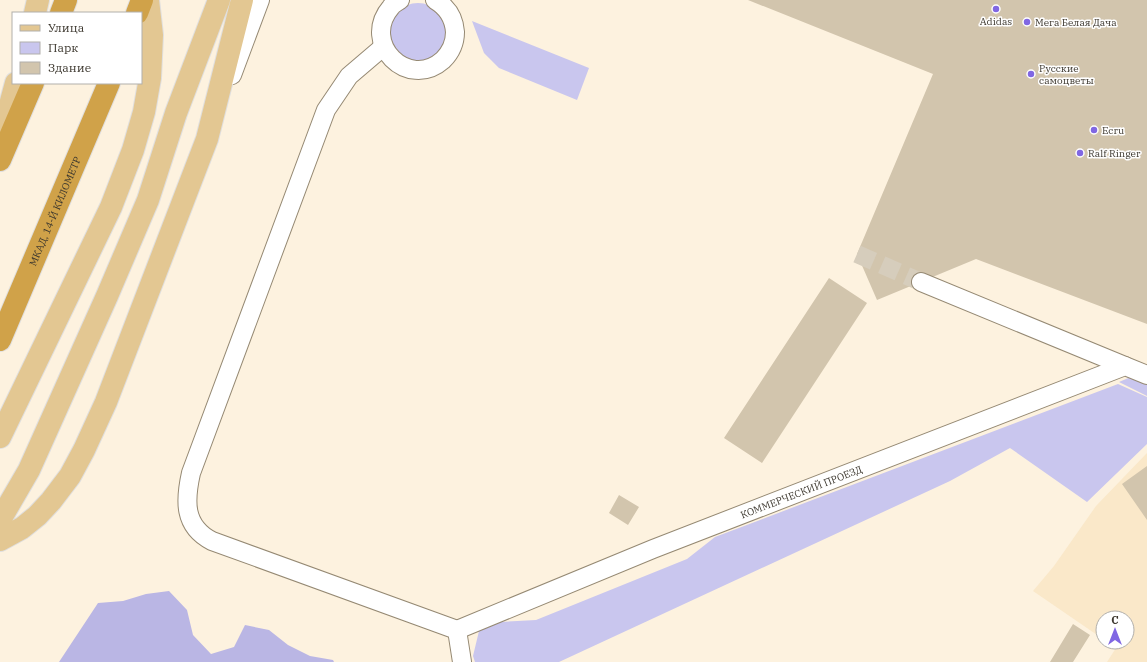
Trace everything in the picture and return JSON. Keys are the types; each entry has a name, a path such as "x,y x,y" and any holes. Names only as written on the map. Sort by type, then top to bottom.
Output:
{"highway":[{"path":"61,12 66,0"},
{"path":"137,12 142,0"},
{"path":"0,160 33,84"},
{"name":"МКАД, 14-Й КИЛОМЕТР","path":"0,340 109,84"}],"main road":[{"path":"34,12 38,0"},
{"path":"0,437 111,207 133,150 144,112 150,78 152,35 148,0"},
{"path":"176,114 204,0"},
{"path":"0,520 30,470 148,200 176,114 220,0"},
{"path":"0,540 22,528 38,516 51,501 70,476 81,457 106,402 207,139 242,0"},
{"path":"0,141 16,84"}],"street":[{"path":"207,139 260,0"},
{"path":"400,0 391,6 383,18 380,32 383,47 390,58 400,66 413,70 426,69 438,64 453,46 455,34 454,23 449,12 435,0"},
{"path":"383,47 350,76 326,110 191,473 188,487 188,512 192,524 202,536 212,541 457,630 462,662"},
{"path":"921,282 1147,375"},
{"name":"КОММЕРЧЕСКИЙ ПРОЕЗД","path":"457,630 653,549 1125,366"}],"shaded area":[{"path":"1147,453 1147,662 1107,662 1115,650 1135,650 1135,610 1095,610 1095,634 1033,591 1054,566 1096,506"},
{"path":"169,591 187,610 193,635 211,654 234,647 245,625 269,630 288,645 310,656 333,660 334,662 59,662 98,603 123,601 146,594"}],"green space":[{"path":"418,3 429,5 442,16 445,21 447,32 445,43 434,56 429,59 418,61 407,59 394,48 391,43 389,32 391,21 402,8 407,5"},
{"path":"472,21 589,68 577,100 499,68 484,53"},
{"path":"1133,376 1147,381 1147,396 1119,382"},
{"path":"1118,384 1147,397 1147,444 1087,502 1010,448 950,481 559,662 475,662 473,656 479,631 500,622 536,620 687,559 715,537"}],"building":[{"path":"748,0 1147,0 1147,324 976,259 877,300 857,254 933,74"},
{"path":"829,278 867,303 762,463 724,438"},
{"path":"1147,466 1147,520 1122,484"},
{"path":"619,495 639,507 628,525 609,513"},
{"path":"1073,624 1090,635 1073,662 1050,662"}],"tunnel":[{"path":"857,254 921,282"}],"place":[{"name":"Adidas","path":"996,9"},
{"name":"Мега Белая Дача","path":"1027,22"},
{"name":"Русские самоцветы","path":"1031,74"},
{"name":"Ecru","path":"1094,130"},
{"name":"Ralf Ringer","path":"1080,153"}]}
